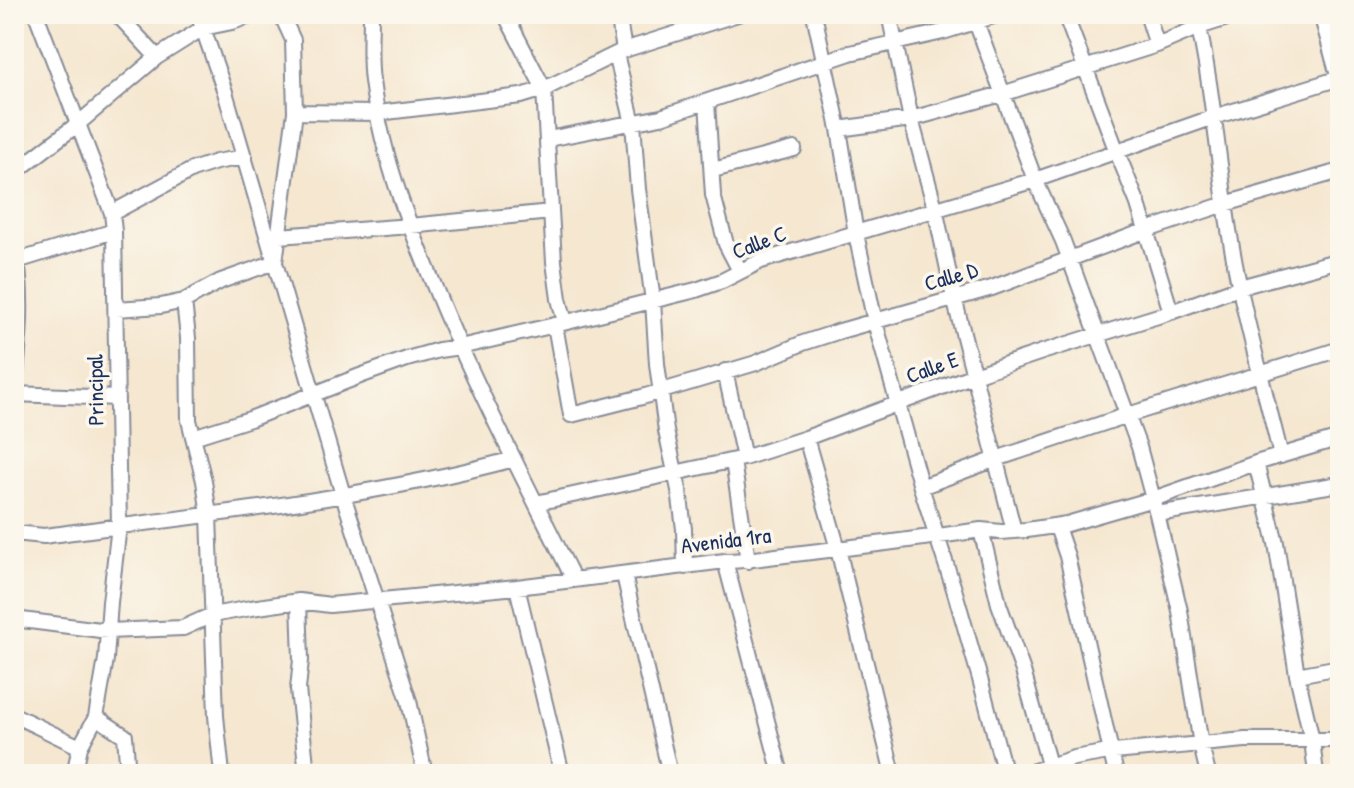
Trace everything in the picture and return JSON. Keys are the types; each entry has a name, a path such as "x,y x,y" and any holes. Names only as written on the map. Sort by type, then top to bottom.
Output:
{"street":[{"path":"117,14 157,57"},
{"path":"14,173 79,123 200,21 232,22 256,14"},
{"path":"275,262 295,112 293,40 281,14"},
{"path":"371,14 371,65 378,113 410,226 460,347 574,580"},
{"path":"505,14 544,89 560,323"},
{"path":"618,14 620,52 633,123 638,189 653,301 657,364 684,529 685,567"},
{"path":"814,14 875,322 1005,774"},
{"path":"889,14 954,298 1014,531"},
{"path":"548,139 661,117 850,53 943,32 975,18 1000,14"},
{"path":"1065,14 1147,230 1171,312"},
{"path":"1147,14 1157,45"},
{"path":"839,129 911,119 1002,94 1157,45 1198,21 1240,14"},
{"path":"1321,14 1340,80"},
{"path":"295,112 378,113 506,99 544,89 620,52 731,15"},
{"name":"Principal","path":"41,16 112,213 114,231 119,526 106,659 96,717 80,747 74,774"},
{"path":"975,18 1035,180 1063,241 1139,447 1180,611 1208,774"},
{"path":"200,21 245,157 343,495 409,701 425,774"},
{"path":"1198,21 1240,287 1281,456"},
{"name":"Calle C","path":"193,437 250,419 407,359 653,301 722,281 761,261 1035,180 1214,117 1340,80"},
{"path":"707,102 713,195 726,244 740,271"},
{"path":"713,170 794,149"},
{"path":"112,213 192,170 245,157"},
{"name":"Calle D","path":"560,323 571,415 756,363 803,343 992,288 1225,204 1340,171"},
{"path":"279,236 551,212"},
{"path":"17,261 114,231"},
{"path":"14,245 17,261 14,394 117,398"},
{"name":"Calle E","path":"536,503 738,460 974,375 1240,287 1340,260"},
{"path":"116,309 184,301 221,281 275,262"},
{"path":"184,301 188,338 189,420 209,515 216,716 222,774"},
{"path":"921,487 1128,415 1340,349"},
{"path":"725,371 748,561"},
{"path":"806,438 838,549 893,774"},
{"name":"Avenida 1ra","path":"14,619 108,631 183,628 212,615 299,601 330,605 377,601 725,561 748,561 981,530 1001,532 1057,527 1155,506 1256,463 1340,438"},
{"path":"14,533 44,536 209,515 456,475 514,459"},
{"path":"1256,463 1276,543 1316,774"},
{"path":"1155,506 1340,484"},
{"path":"1057,527 1067,556 1116,774"},
{"path":"981,530 999,604 1023,671 1049,765"},
{"path":"725,561 781,774"},
{"path":"624,575 670,774"},
{"path":"517,587 562,774"},
{"path":"299,601 301,660 298,689 307,774"},
{"path":"1297,675 1340,667"},
{"path":"14,715 80,747"},
{"path":"96,717 124,734 128,774"},
{"path":"1025,774 1074,758 1112,753 1245,740 1340,740"}]}
